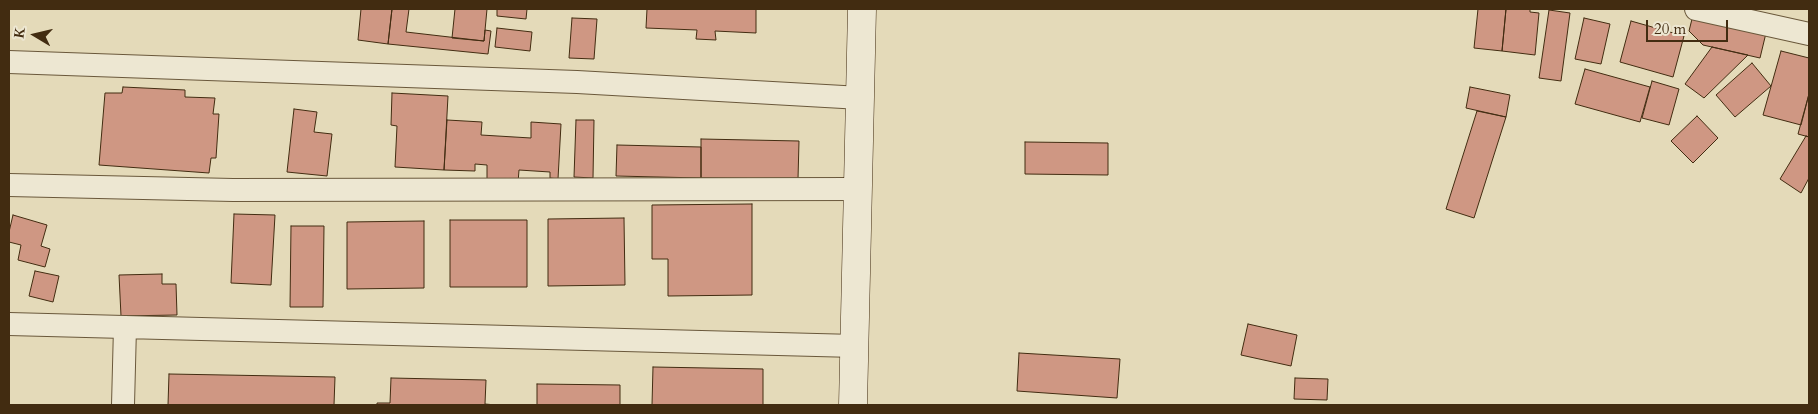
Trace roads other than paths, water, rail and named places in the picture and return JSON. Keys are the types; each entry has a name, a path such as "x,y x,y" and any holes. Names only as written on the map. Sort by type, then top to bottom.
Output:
{"street":[{"path":"853,405 862,9"},
{"path":"1696,9 1809,34"},
{"path":"9,62 577,82 860,98"},
{"path":"9,186 233,190 858,190"},
{"path":"9,324 855,346"},
{"path":"123,405 125,327"}]}
